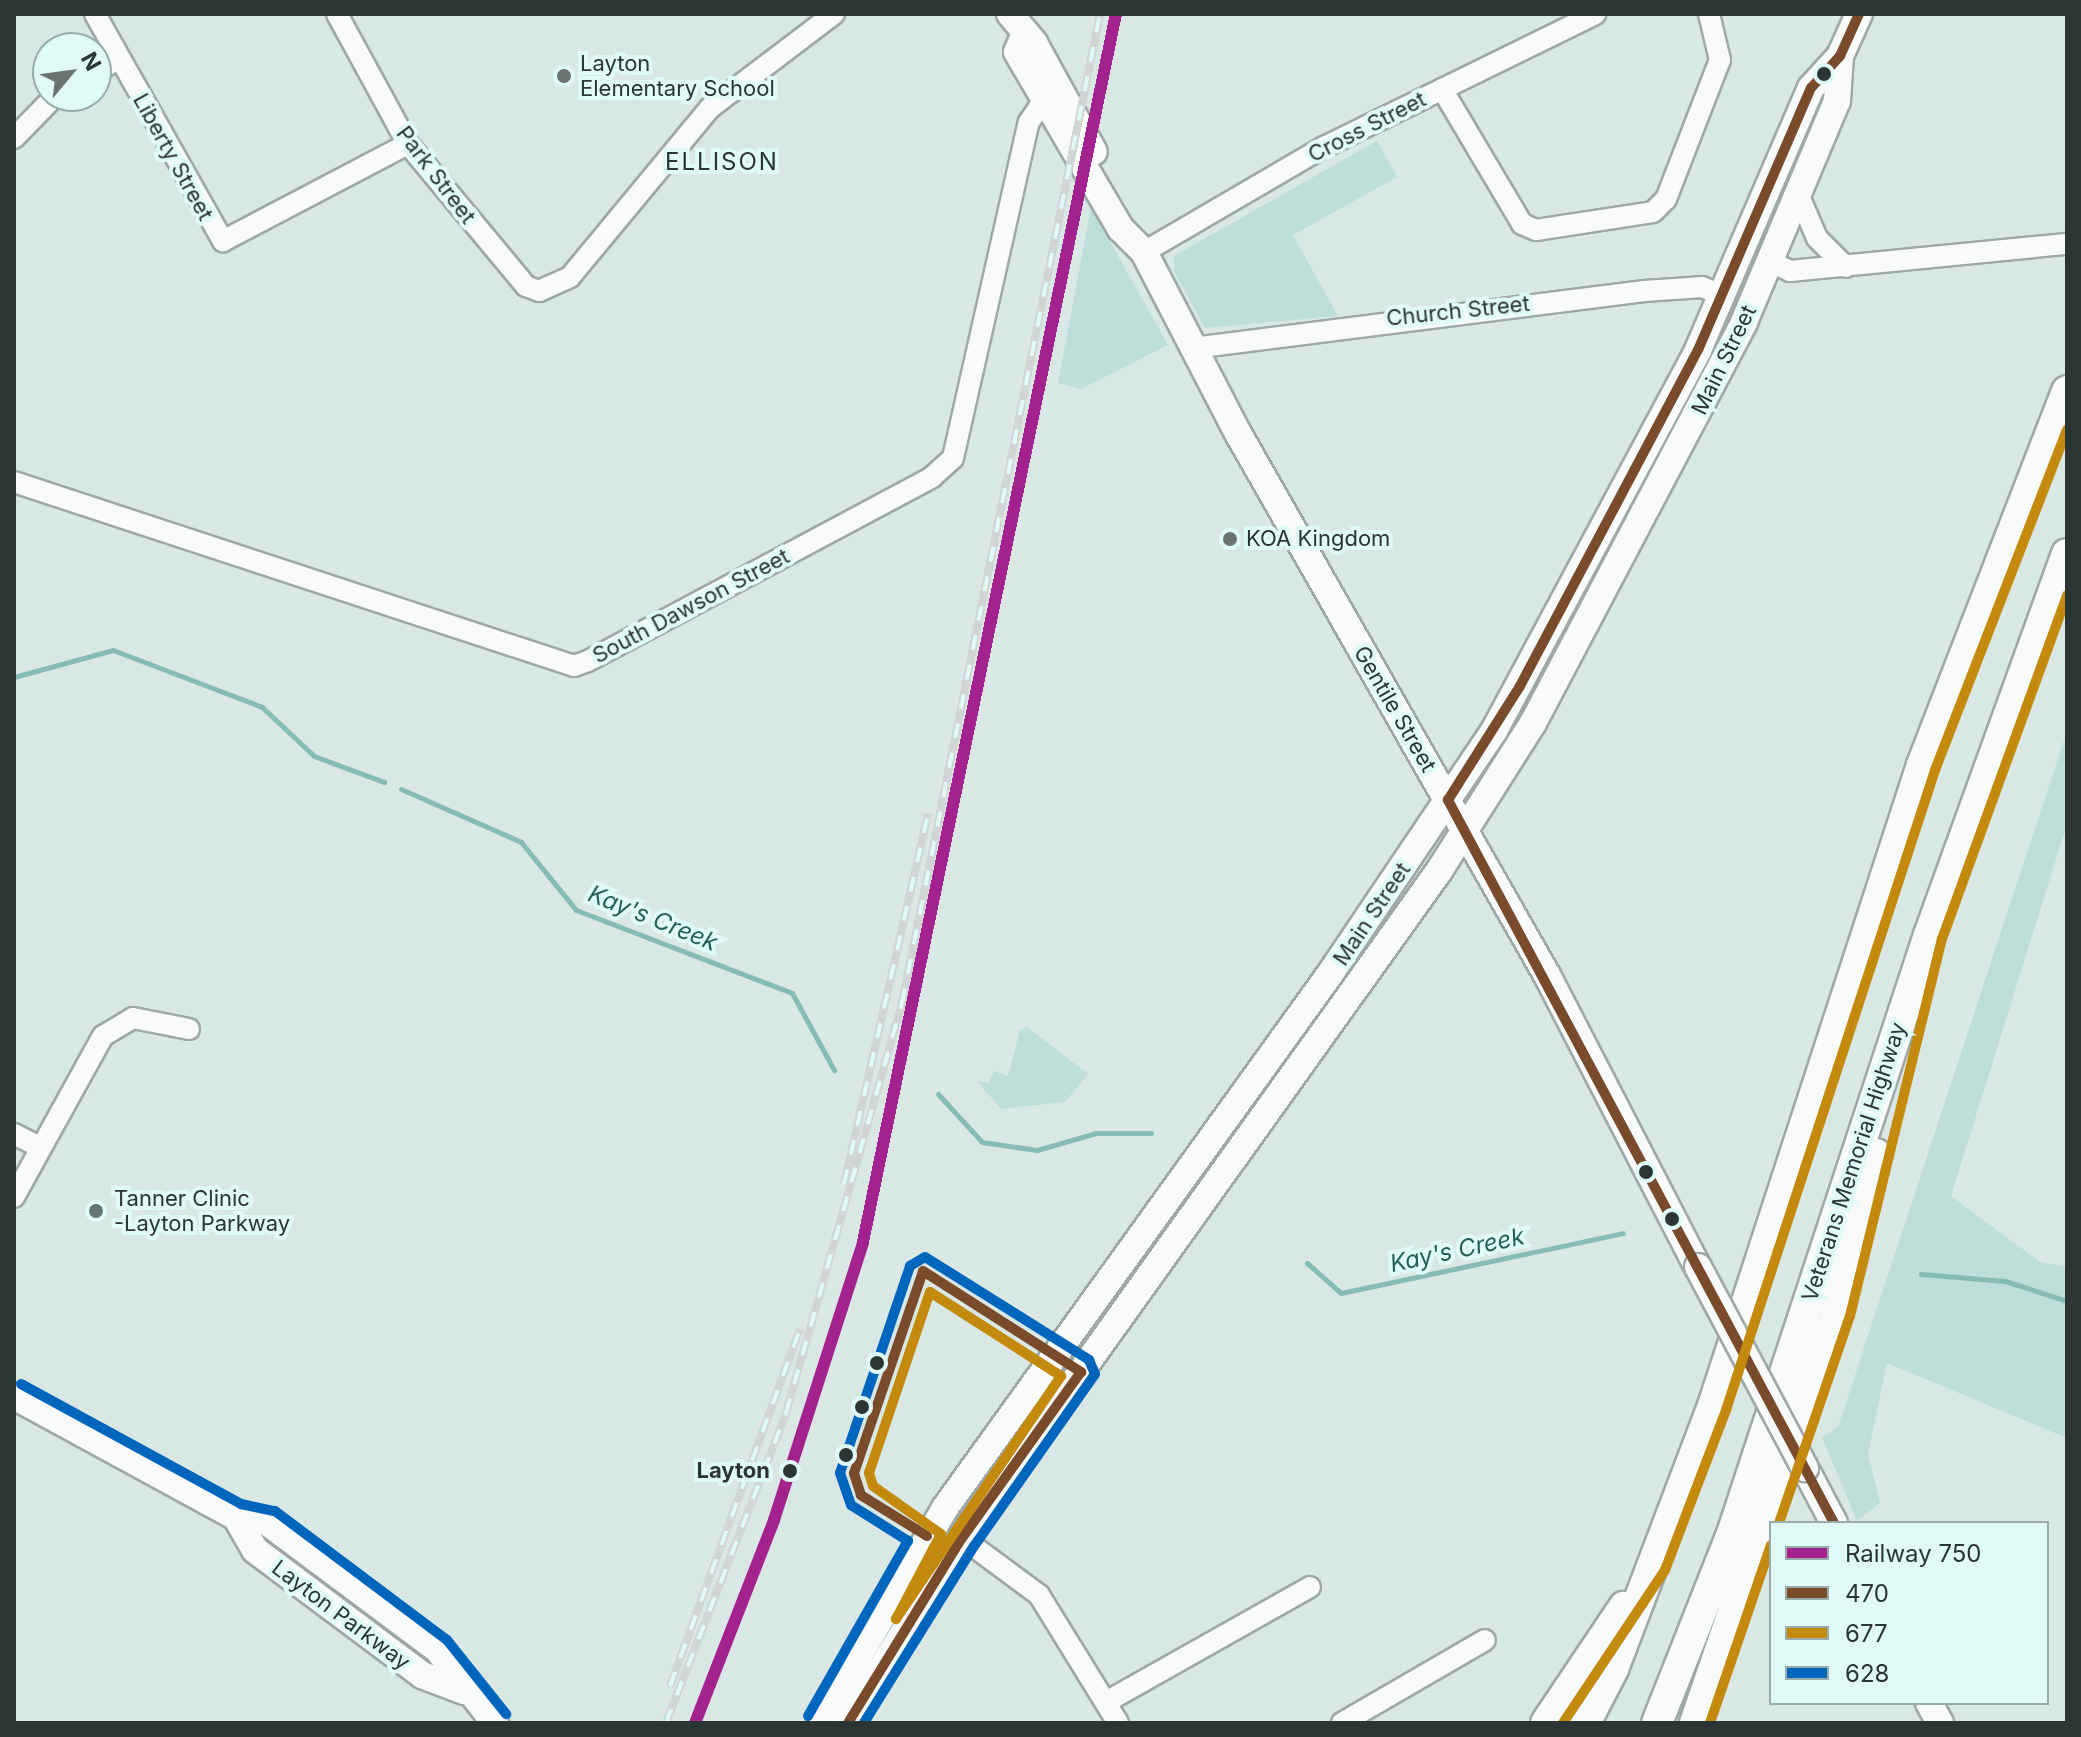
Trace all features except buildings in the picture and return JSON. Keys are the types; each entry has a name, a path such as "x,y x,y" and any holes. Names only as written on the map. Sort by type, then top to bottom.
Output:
{"highway":[{"path":"1585,1723 1652,1565 1713,1406 1922,765 2067,391"},
{"name":"Veterans Memorial Highway","path":"1657,1723 1733,1531 1929,935 2067,554"},
{"path":"1695,1723 1836,1313 1929,935"},
{"path":"1546,1723 1652,1565"}],"main road":[{"name":"Gentile Street","path":"1010,14 1023,38 1034,43 1134,220 1139,244 1193,348 1466,831 1833,1521"},
{"name":"Main Street","path":"820,1723 945,1508 1448,800 1520,686 1722,295 1811,88 1840,56 1859,14"},
{"name":"Gentile Street","path":"1023,38 1017,52 1044,100 1121,229 1139,244"},
{"name":"Main Street","path":"848,1723 962,1538 1466,831 1533,723 1698,411 1771,262 1837,101 1840,56"},
{"path":"1698,411 1703,367 1731,313 1722,295"},
{"name":"Layton Parkway","path":"14,1396 236,1517 267,1522 359,1586 438,1650 464,1691 495,1723"},
{"path":"1930,1705 1940,1723"}],"street":[{"name":"Liberty Street","path":"95,14 223,241 408,144"},
{"name":"Park Street","path":"337,14 408,144 526,286 539,291 570,277 710,108 834,14"},
{"name":"Cross Street","path":"1139,244 1595,14"},
{"path":"1442,89 1522,224 1536,230 1653,212 1666,199 1720,60 1709,14"},
{"path":"112,63 118,59"},
{"name":"South Dawson Street","path":"14,482 574,666 588,661 932,477 953,458 1029,122 1044,100"},
{"path":"14,138 39,112"},
{"path":"1798,194 1817,238 1846,267"},
{"path":"1771,262 1790,271 2067,244"},
{"name":"Church Street","path":"1193,348 1358,322 1644,291 1702,287 1722,295"},
{"path":"14,1197 103,1036 133,1018 189,1029"},
{"path":"14,1134 40,1147"},
{"path":"962,1538 1039,1595 1118,1723"},
{"path":"1106,1702 1310,1587"},
{"path":"1342,1723 1485,1640"}],"green space":[{"path":"1377,141 1397,177 1293,235 1338,316 1205,328 1174,271 1174,256"},
{"path":"1091,208 1168,345 1081,389 1058,383"},
{"path":"2067,731 2067,824 1951,1196 2040,1262 2067,1267 2067,1438 1887,1363 1868,1454 1880,1503 1857,1521 1822,1437 1838,1427"},
{"path":"1027,1027 1088,1074 1065,1102 1001,1109 977,1081 989,1083 994,1071 1008,1076 1020,1030"}],"waterway":[{"name":"Kay's Creek","path":"14,677 113,650 262,707 314,756 384,782"},
{"name":"Kay's Creek","path":"401,789 521,842 576,910 792,993 834,1070"},
{"name":"Kay's Creek","path":"938,1094 982,1142 1037,1150 1096,1133 1151,1133"},
{"name":"Kay's Creek","path":"1307,1263 1341,1293 1623,1233"},
{"name":"Kay's Creek","path":"1921,1274 2005,1281 2067,1301"}],"railway":[{"path":"666,1723 786,1413 902,1003 1100,14"},
{"path":"844,1184 928,813"},
{"path":"670,1686 800,1329"}],"rail line":[{"name":"750","path":"695,1723 774,1520 863,1242 1116,14"}],"transit line":[{"name":"470","path":"1833,1521 1448,800 1520,686 1698,350 1811,88 1840,56 1859,14"},
{"name":"677","path":"1563,1723 1665,1570 1726,1410 1935,770 2067,430"},
{"name":"677","path":"1780,1521 1850,1316 1942,939 2067,595"},
{"name":"628","path":"808,1716 908,1541 851,1505 840,1473 910,1266 925,1257 1089,1360 1095,1374 974,1546 864,1723"},
{"name":"470","path":"927,1536 861,1495 854,1473 923,1271 1081,1372"},
{"name":"677","path":"930,1292 1061,1376 896,1619 941,1534 873,1486 869,1473 930,1292"},
{"name":"470","path":"848,1723 962,1538 1081,1372"},
{"name":"628","path":"21,1384 241,1504 275,1511 447,1640 506,1714"},
{"name":"677","path":"1710,1723 1769,1551"}],"place":[{"name":"Layton Elementary School","path":"564,76"},
{"name":"KOA Kingdom","path":"1230,539"},
{"name":"Tanner Clinic -Layton Parkway","path":"96,1211"},
{"name":"Layton","path":"790,1471"}],"district":[{"name":"ELLISON","path":"722,162"}]}
